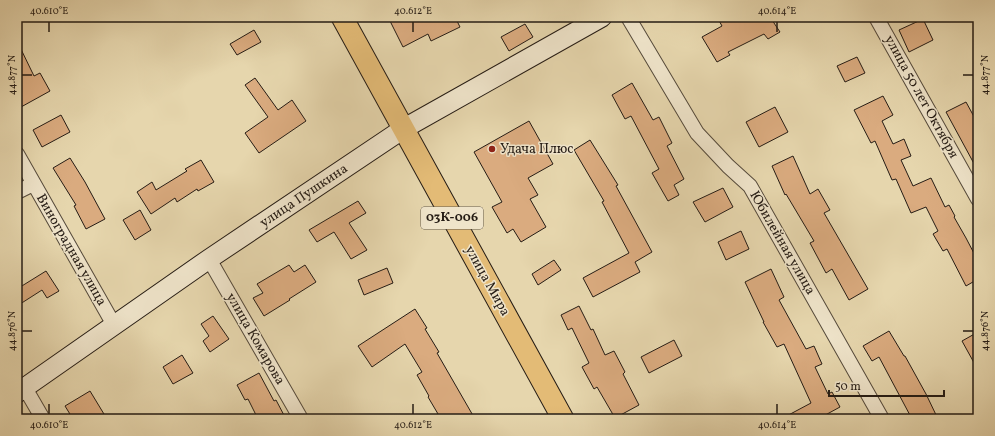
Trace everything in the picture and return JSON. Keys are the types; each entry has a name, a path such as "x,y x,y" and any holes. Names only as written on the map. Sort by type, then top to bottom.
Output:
{"main road":[{"name":"улица Мира","path":"342,17 563,419"}],"street":[{"name":"улица Пушкина","path":"21,390 209,259 403,129 602,17"},
{"name":"Юбилейная улица","path":"628,17 697,133 728,166 750,186 882,419"},
{"name":"улица 50 лет Октября","path":"876,17 978,199"},
{"name":"Виноградная улица","path":"17,154 114,325"},
{"path":"17,192 33,184"},
{"name":"улица Комарова","path":"209,259 301,419"},
{"path":"21,390 43,419"}],"building":[{"path":"388,17 455,17 460,27 431,41 428,34 403,47"},
{"path":"717,17 770,17 780,32 768,39 764,34 728,52 730,55 717,62 702,37 722,26"},
{"path":"923,19 933,40 909,52 899,30"},
{"path":"525,24 533,37 509,51 501,37"},
{"path":"254,30 261,42 237,55 230,44"},
{"path":"17,41 34,76 40,73 50,91 21,107 17,100"},
{"path":"857,57 865,73 845,82 837,66"},
{"path":"255,78 278,110 292,100 306,121 259,153 245,133 268,117 245,85"},
{"path":"632,83 653,120 659,117 672,143 667,146 684,179 674,185 679,195 668,201 652,173 659,169 631,116 625,119 612,95"},
{"path":"883,96 893,115 882,121 893,144 904,139 911,156 901,160 913,186 931,178 945,207 949,205 978,261 978,279 966,286 947,249 943,251 933,234 938,231 926,207 911,213 896,179 892,180 875,141 871,143 854,110"},
{"path":"966,102 978,124 978,171 946,112"},
{"path":"775,107 788,132 759,147 746,122"},
{"path":"61,115 70,132 42,147 33,130"},
{"path":"529,121 553,164 528,178 538,195 530,199 546,227 521,242 513,229 507,233 492,207 502,202 474,152"},
{"path":"590,140 618,185 616,186 652,252 635,262 640,272 593,297 583,278 629,253 602,202 604,201 574,150"},
{"path":"793,156 810,194 818,189 830,210 824,213 868,289 849,300 832,269 826,273 810,243 814,241 786,194 785,195 772,166"},
{"path":"70,158 105,219 86,229 74,206 76,205 53,168"},
{"path":"201,160 214,182 198,191 197,189 177,202 175,198 151,214 137,192 152,182 156,190 187,171 185,169"},
{"path":"723,188 733,207 705,222 693,202"},
{"path":"358,201 366,213 349,223 367,250 351,259 334,232 317,242 309,230"},
{"path":"140,210 151,230 135,240 123,220"},
{"path":"741,231 749,249 726,260 718,242"},
{"path":"554,260 561,270 538,285 532,274"},
{"path":"289,265 294,272 305,265 316,282 264,316 253,298 263,293 257,284"},
{"path":"387,268 393,283 364,295 358,280"},
{"path":"771,269 784,297 779,300 806,349 814,346 822,364 815,367 828,394 832,392 840,407 818,419 781,419 811,403 784,344 777,347 763,322 745,282"},
{"path":"46,271 59,291 47,298 42,290 17,306 17,289"},
{"path":"579,306 591,330 593,329 605,355 614,351 625,372 623,374 639,405 615,418 597,387 594,389 582,367 589,363 572,328 568,330 561,315"},
{"path":"415,309 427,328 425,329 439,352 437,353 475,419 441,419 417,375 422,372 405,344 372,367 358,346"},
{"path":"213,316 229,339 210,352 203,341 209,336 201,324"},
{"path":"889,331 905,356 938,419 912,419 879,357 872,361 863,346"},
{"path":"978,332 978,370 962,341"},
{"path":"674,340 682,356 649,373 641,357"},
{"path":"182,355 193,373 173,384 163,367"},
{"path":"259,373 274,401 276,400 286,419 258,419 248,399 245,400 237,385"},
{"path":"90,391 107,419 73,419 65,406"}],"place":[{"name":"Удача Плюс","path":"492,149"}]}
